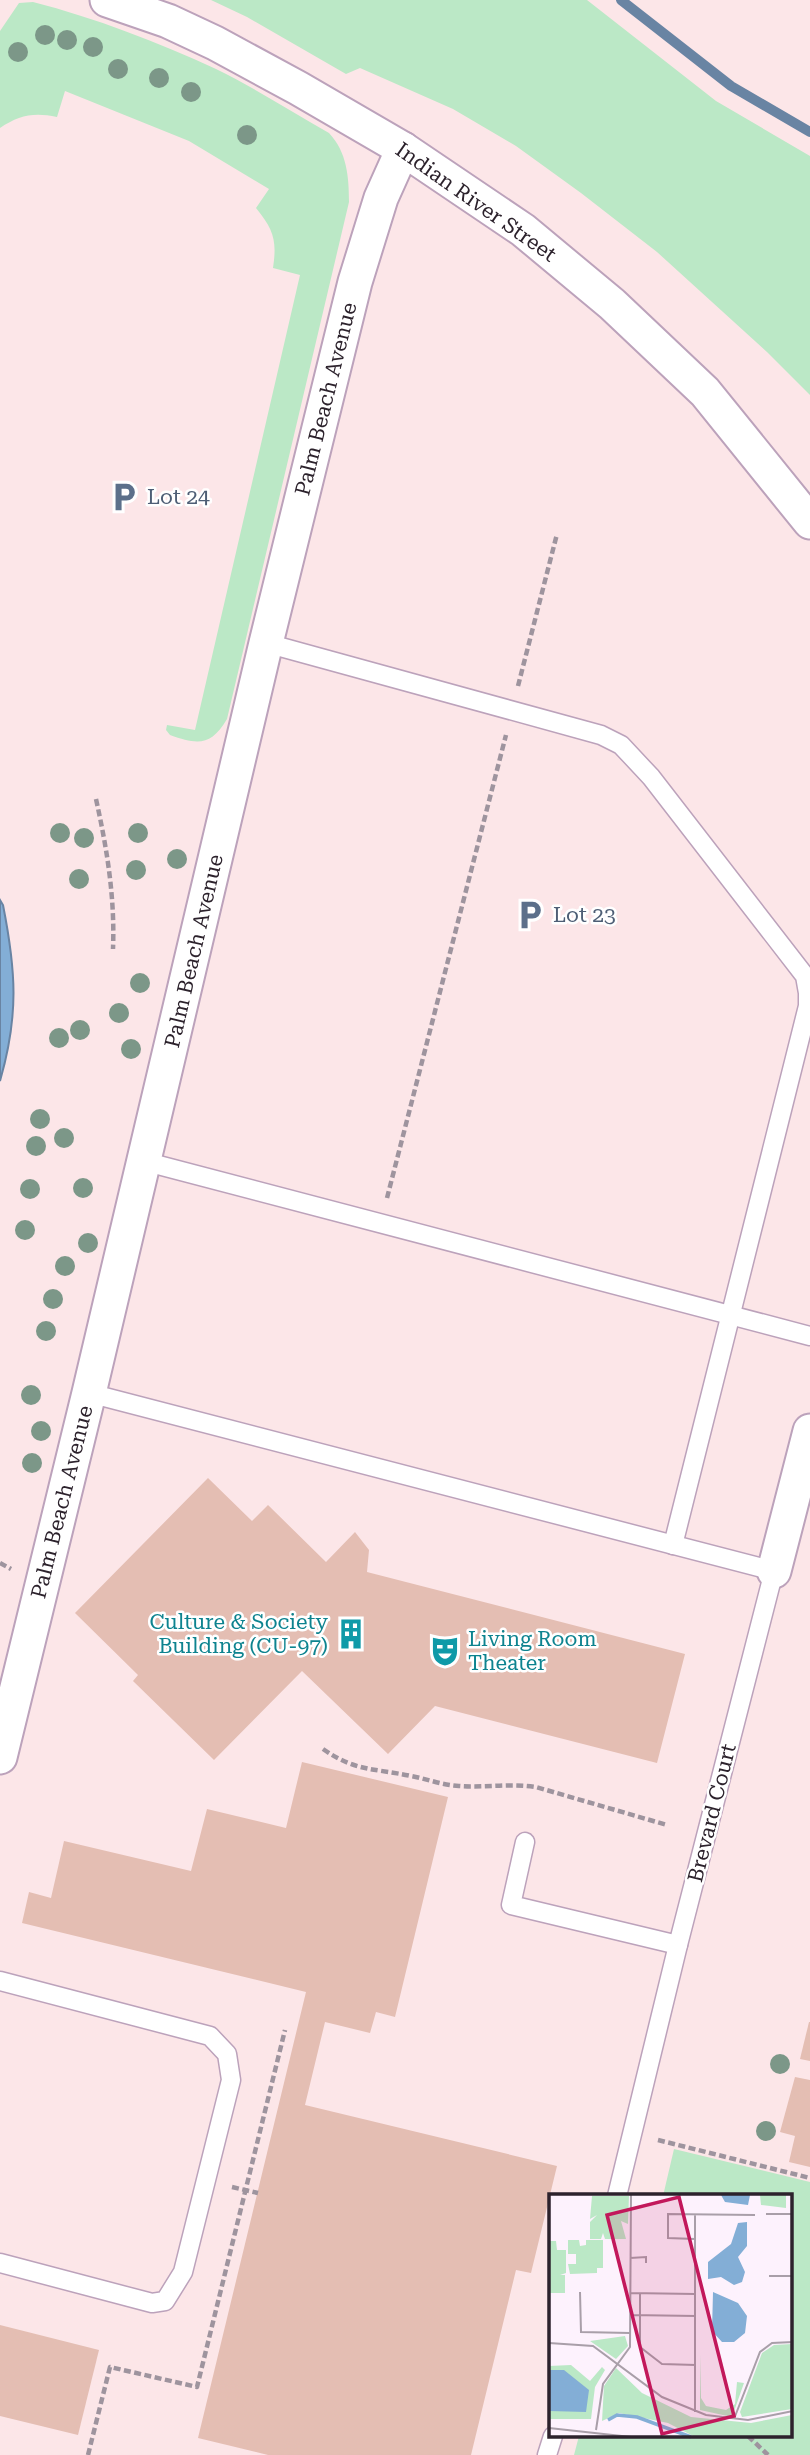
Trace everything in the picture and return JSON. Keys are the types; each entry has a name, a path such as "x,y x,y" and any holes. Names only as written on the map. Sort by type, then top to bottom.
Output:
{"street":[{"name":"Indian River Street","path":"107,0 168,21 298,88 403,149 523,230 612,304 705,392 810,522"},
{"name":"Palm Beach Avenue","path":"0,1757 355,282 381,198 403,149"},
{"name":"Brevard Court","path":"774,1571 810,1431"}],"lane":[{"path":"266,643 601,735 621,745 633,756 805,976 808,1006 673,1545"},
{"path":"144,1161 810,1336"},
{"path":"89,1394 774,1571"},
{"name":"Brevard Court","path":"617,2194 774,1571"},
{"path":"525,1842 511,1905 678,1945"},
{"path":"0,1981 210,2036 227,2054 231,2080 183,2272 165,2301 152,2303 0,2263"},
{"path":"547,2455 552,2438"}],"path":[{"path":"381,1224 557,534"},
{"path":"96,799 108,853 113,900 113,949"},
{"path":"323,1749 340,1761 361,1768 409,1775 443,1785 462,1787 518,1784 536,1787 667,1825"},
{"path":"654,2139 810,2178"},
{"path":"88,2455 103,2390"},
{"path":"750,2438 768,2455"}],"shaded area":[{"path":"0,0 810,0 810,2455 0,2455"}],"green space":[{"path":"211,0 587,0 716,101 810,156 810,395 657,252 516,146 453,109 360,68 346,74 247,17"},
{"path":"33,2 126,31 231,76 329,133 340,148 346,165 349,202 227,719 215,734 203,741 188,741 170,735 166,730 167,725 195,730 300,275 273,268 273,236 256,208 269,189 189,141 65,91 57,117 27,116 0,128 0,31 19,3"},
{"path":"674,2149 810,2182 810,2455 574,2455 578,2438 792,2438 792,2194 663,2194"}],"water":[{"path":"0,900 11,951 13,1014 0,1081"}],"building":[{"name":"Culture & Society Building (CU-97)","path":"208,1478 252,1521 268,1505 326,1562 355,1532 369,1550 367,1572 685,1654 657,1763 435,1706 388,1754 302,1671 214,1760 133,1681 138,1675 75,1613"},
{"path":"302,1762 448,1797 395,2017 376,2012 370,2033 325,2022 305,2105 557,2166 531,2273 516,2270 471,2455 268,2455 198,2438 306,1992 22,1923 29,1892 51,1898 64,1841 191,1871 207,1809 286,1828"},
{"path":"810,2022 810,2061 800,2059"},
{"path":"795,2077 810,2080 810,2167 789,2162 795,2136 780,2132"},
{"path":"0,2325 99,2350 78,2435 0,2416"}],"waterway":[{"path":"621,0 731,86 810,132"}],"place":[{"name":"Lot 24","path":"124,497"},
{"name":"Lot 23","path":"530,915"},
{"name":"Culture & Society Building (CU-97)","path":"351,1634"},
{"name":"Living Room Theater","path":"445,1651"}]}
